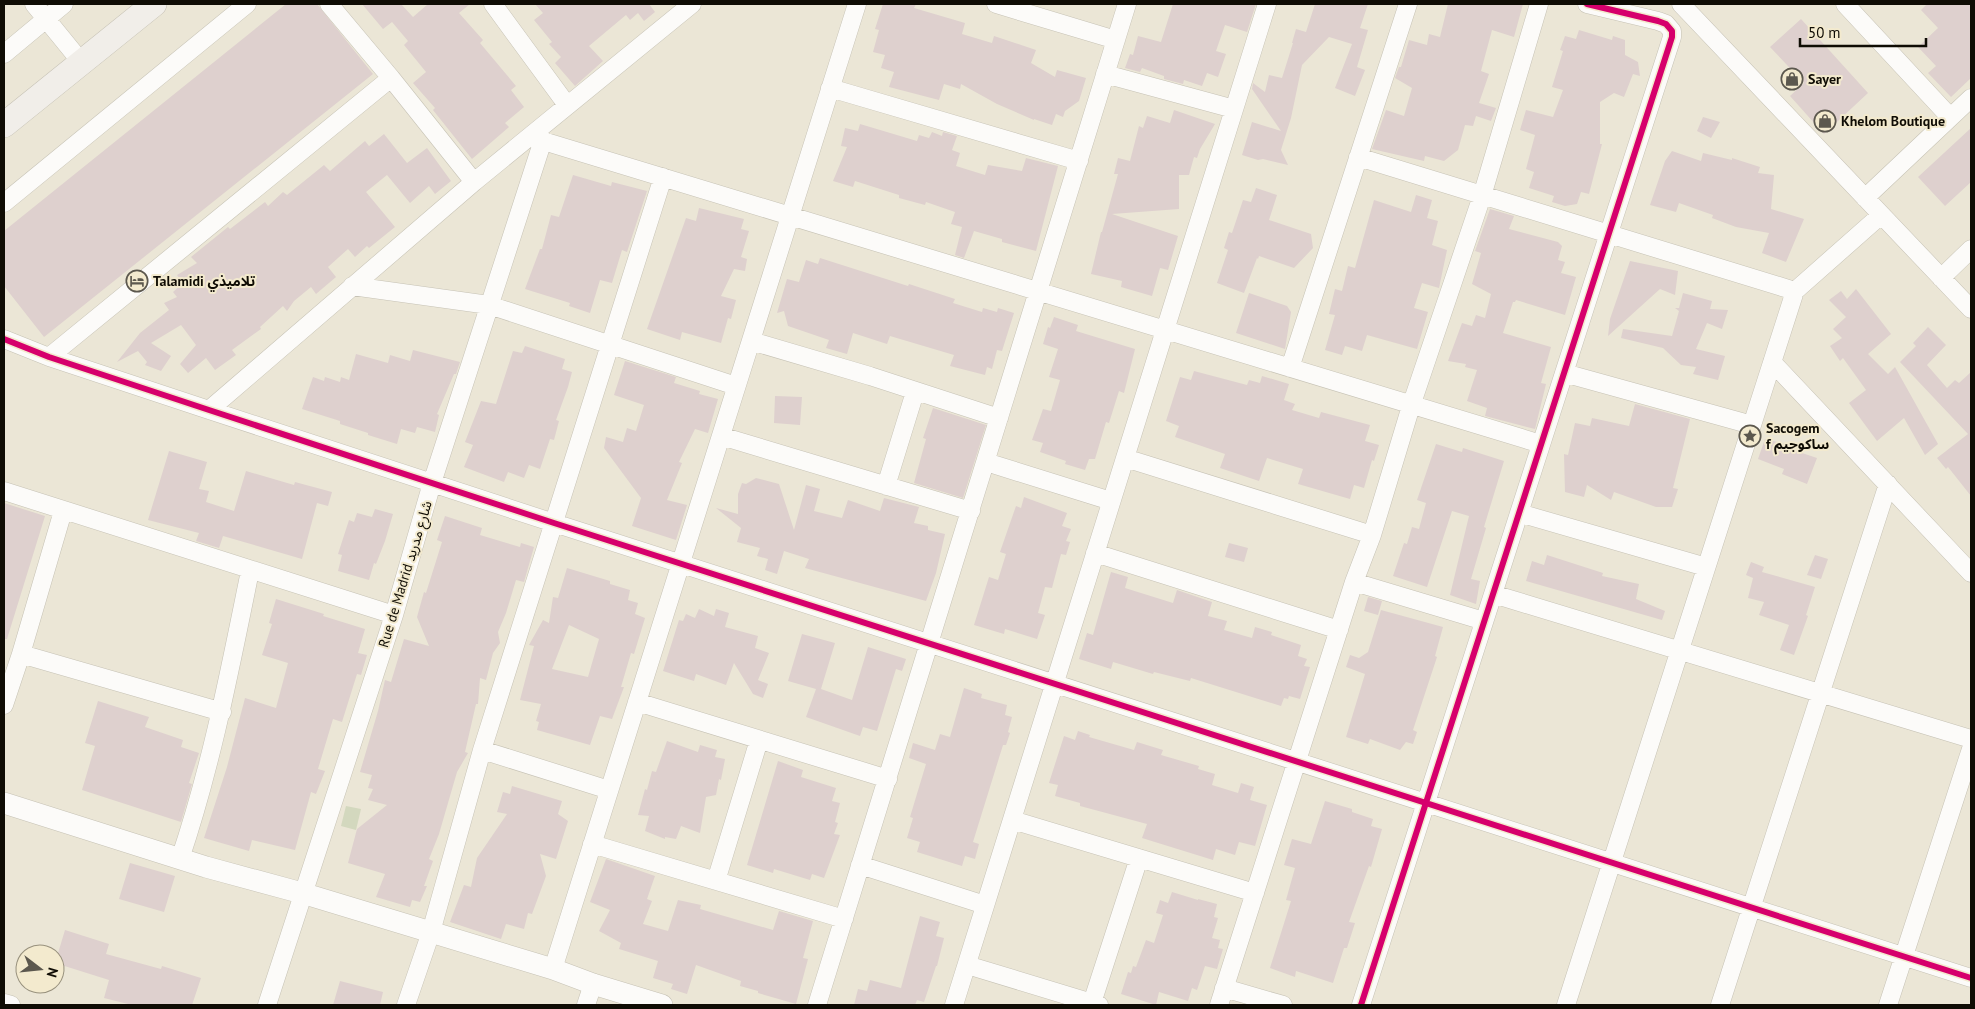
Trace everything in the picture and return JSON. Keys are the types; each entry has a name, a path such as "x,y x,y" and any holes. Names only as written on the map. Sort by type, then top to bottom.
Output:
{"main road":[{"path":"4,125 154,4"}],"street":[{"path":"34,4 82,63"},
{"path":"4,54 64,4"},
{"path":"4,203 248,4"},
{"path":"329,4 474,182"},
{"path":"493,4 567,105"},
{"path":"209,410 474,182 537,138 567,105 692,4"},
{"path":"553,969 857,4"},
{"path":"996,4 1116,40"},
{"path":"817,1005 1127,4"},
{"path":"954,1005 1267,4"},
{"path":"1290,368 1408,4"},
{"path":"1219,1005 1354,582 1372,535 1411,406 1482,196 1539,4"},
{"path":"1361,1005 1672,37 1672,31 1666,24 1587,4"},
{"path":"1681,4 1971,310"},
{"path":"1845,4 1950,117"},
{"path":"1105,74 1234,108"},
{"path":"49,357 391,78"},
{"path":"830,88 1079,160"},
{"path":"1865,198 1971,98"},
{"path":"537,138 1411,406 1541,444"},
{"name":"Rue de Madrid شارع مدريد","path":"267,1005 394,615 432,483 489,305 537,138"},
{"path":"1358,157 1795,291"},
{"path":"406,1005 431,932 482,750 663,177"},
{"path":"1566,1005 1795,291 1881,215"},
{"path":"1941,278 1971,249"},
{"path":"352,286 489,305 736,386"},
{"path":"4,340 49,357 554,523 1971,978"},
{"path":"751,341 870,376 999,418"},
{"path":"1772,362 1971,573"},
{"path":"1564,373 1752,425"},
{"path":"886,486 915,392"},
{"path":"721,436 970,511"},
{"path":"1125,458 1372,535"},
{"path":"986,462 1111,501"},
{"path":"1720,1005 1888,484"},
{"path":"4,491 250,571 394,615"},
{"path":"4,705 63,511"},
{"path":"1519,513 1706,567"},
{"path":"1095,553 1339,630"},
{"path":"180,859 198,806 222,712 250,571"},
{"path":"1354,582 1484,621"},
{"path":"1493,594 1971,739"},
{"path":"21,654 222,712"},
{"path":"637,702 888,779"},
{"path":"716,881 759,740"},
{"path":"1888,1005 1971,749"},
{"path":"482,750 609,790"},
{"path":"4,804 180,859 302,893 553,969 662,1005"},
{"path":"1012,820 1255,893"},
{"path":"592,844 844,919"},
{"path":"967,965 1096,1004 1139,858"},
{"path":"860,865 985,905"},
{"path":"586,1005 594,984"},
{"path":"1224,988 1283,1005"},
{"path":"4,1003 11,1005"}],"green space":[{"path":"346,806 361,809 356,830 341,826"}],"building":[{"path":"286,4 317,4 373,74 44,337 4,286 4,231"},
{"path":"362,4 401,4 413,17 428,4 470,4 459,13 483,40 480,43 516,86 511,90 524,107 505,123 509,127 472,159 433,110 435,108 413,83 426,72 404,45 408,41 392,22 383,29"},
{"path":"535,4 649,4 655,12 644,21 638,13 630,20 626,15 589,46 603,61 575,86 555,63 561,57 549,44 552,42 534,20 543,13"},
{"path":"883,4 916,4 914,8 965,23 962,34 992,43 994,36 1036,50 1031,63 1055,77 1057,70 1086,78 1079,101 1065,111 1063,117 1056,114 1052,125 1034,120 997,104 961,84 960,89 944,84 939,100 889,87 894,72 881,68 885,55 873,52 879,30 875,29"},
{"path":"1173,4 1256,4 1247,32 1225,25 1216,51 1226,54 1218,77 1207,73 1202,86 1184,80 1183,84 1164,79 1164,76 1142,68 1140,72 1125,68 1130,54 1133,55 1138,36 1161,42"},
{"path":"1315,4 1368,4 1360,28 1368,30 1357,67 1365,70 1355,96 1335,88 1352,44 1329,37 1302,65 1291,118 1281,150 1288,165 1242,155 1252,122 1281,131 1252,89 1253,83 1265,92 1269,75 1282,78 1296,29 1306,32"},
{"path":"1448,4 1523,4 1514,37 1492,30 1481,71 1489,74 1479,103 1496,108 1491,121 1476,116 1473,126 1465,125 1458,150 1444,161 1425,156 1424,161 1372,149 1386,110 1404,116 1412,88 1395,78 1399,67 1401,67 1409,40 1427,45 1429,34 1440,37"},
{"path":"1927,4 1971,4 1971,78 1951,97 1928,73 1936,66 1918,47 1938,28 1921,10"},
{"path":"1801,19 1868,93 1824,134 1790,96 1804,83 1770,47"},
{"path":"1579,30 1612,40 1613,36 1625,40 1625,55 1638,62 1640,76 1633,74 1624,97 1614,93 1600,102 1600,144 1602,144 1589,194 1581,192 1577,204 1565,206 1552,202 1554,196 1529,188 1534,172 1526,169 1535,135 1520,130 1526,110 1553,117 1563,90 1552,87 1563,51 1560,50 1565,36 1576,39"},
{"path":"1174,110 1215,124 1200,149 1197,158 1194,157 1189,175 1179,175 1179,209 1112,214 1178,236 1168,270 1160,268 1152,296 1121,287 1122,281 1091,274 1118,174 1114,174 1118,158 1130,161 1139,126 1143,128 1147,116 1170,123"},
{"path":"1703,117 1720,122 1711,138 1697,131"},
{"path":"860,124 917,141 919,135 929,138 932,132 942,136 943,132 957,136 952,150 960,153 956,166 985,175 988,165 1022,171 1026,158 1058,166 1036,251 1002,242 1002,239 974,231 964,258 955,255 962,227 951,224 955,212 926,202 925,205 899,198 899,195 855,181 853,187 833,181 847,147 841,146 845,128 858,131"},
{"path":"1971,128 1971,182 1945,206 1918,177"},
{"path":"384,134 407,163 427,148 451,181 435,194 429,186 410,203 387,175 366,192 395,227 369,248 367,246 355,257 348,249 328,267 336,277 316,294 311,287 294,301 287,311 283,306 260,327 261,329 232,350 236,355 215,370 206,358 188,373 180,364 196,345 181,325 151,343 171,356 161,371 145,365 147,362 138,351 117,362 140,333 169,310 164,303 177,297 173,292 183,283 177,275 197,263 191,257 228,227 230,229 265,202 268,206 283,192 287,195 324,165 330,171 365,141 369,146"},
{"path":"1672,151 1701,161 1703,153 1732,160 1732,158 1760,167 1758,173 1774,175 1771,209 1804,219 1786,262 1762,253 1769,233 1736,227 1712,218 1713,215 1679,203 1676,212 1650,205 1665,161"},
{"path":"573,175 611,186 612,182 647,191 627,252 622,250 612,283 600,280 590,313 569,306 570,303 525,289 540,249 542,249 551,215 559,217"},
{"path":"1256,188 1277,195 1269,220 1311,234 1313,248 1294,268 1259,256 1244,293 1217,283 1228,250 1224,248 1229,232 1232,233 1243,200 1251,202"},
{"path":"1416,195 1432,200 1427,218 1438,221 1432,245 1447,250 1439,288 1422,283 1414,308 1428,312 1417,349 1367,335 1362,351 1345,346 1342,355 1325,350 1335,315 1329,314 1335,289 1342,291 1348,266 1355,268 1374,200 1411,212"},
{"path":"699,208 744,219 741,229 749,231 741,257 747,259 745,271 734,269 721,296 736,300 731,319 728,318 721,343 682,332 680,340 647,329 686,218 696,221"},
{"path":"1490,209 1514,216 1509,229 1558,242 1562,246 1558,260 1565,262 1561,273 1576,277 1565,315 1516,300 1513,302 1503,333 1551,347 1541,383 1546,384 1535,429 1485,416 1487,408 1467,401 1477,370 1465,367 1466,364 1448,361 1462,323 1472,326 1476,315 1485,318 1491,294 1472,284 1481,253 1475,251"},
{"path":"820,258 955,299 953,303 982,312 983,308 997,312 998,308 1014,313 1002,351 997,350 992,369 987,367 985,375 950,366 954,355 890,336 887,344 853,333 847,354 826,348 829,340 788,326 784,311 777,313 787,279 799,282 806,260 818,264"},
{"path":"1630,261 1678,271 1675,295 1660,289 1608,336 1610,319"},
{"path":"1856,289 1891,334 1868,354 1888,374 1895,367 1938,444 1925,455 1904,418 1877,441 1849,403 1866,390 1843,358 1840,361 1830,346 1842,338 1833,329 1846,317 1829,300 1841,291 1847,299"},
{"path":"1249,293 1287,306 1291,312 1285,349 1236,333"},
{"path":"1683,293 1712,301 1710,309 1728,310 1722,329 1707,323 1696,349 1725,356 1718,380 1693,374 1696,367 1681,365 1663,348 1621,338 1623,329 1672,336 1679,311 1675,308 1679,308"},
{"path":"1054,317 1078,325 1076,331 1135,349 1124,393 1119,391 1109,423 1106,422 1095,459 1089,459 1085,470 1065,464 1066,461 1040,452 1043,443 1032,440 1043,409 1051,411 1060,380 1049,377 1058,349 1043,344 1048,327 1050,328"},
{"path":"1928,327 1946,345 1927,365 1947,388 1955,380 1959,383 1971,372 1971,496 1948,467 1946,469 1937,458 1968,434 1900,362 1916,346 1913,343"},
{"path":"525,346 565,359 562,369 572,372 556,420 559,421 554,440 550,439 540,469 529,465 524,478 508,472 504,482 464,467 473,445 465,442 481,401 496,404 513,351 522,353"},
{"path":"413,350 460,362 437,414 439,415 435,432 417,427 415,433 401,429 397,444 340,424 340,421 302,409 313,377 324,381 325,377 340,382 341,377 349,380 356,354 388,363 390,355 410,361"},
{"path":"625,361 676,377 674,383 700,391 699,394 718,399 708,433 695,429 679,462 682,463 667,500 687,505 676,540 632,526 641,498 604,448 606,437 623,442 627,428 636,431 644,405 614,395"},
{"path":"1194,371 1247,385 1249,380 1260,383 1262,376 1289,384 1284,400 1295,404 1292,410 1319,418 1321,412 1370,425 1365,441 1379,445 1374,461 1372,460 1364,488 1354,485 1350,499 1298,484 1303,469 1267,458 1259,481 1220,468 1225,454 1175,437 1179,426 1166,421 1180,377 1191,380"},
{"path":"775,396 802,397 800,425 774,423"},
{"path":"1635,404 1690,419 1673,488 1678,489 1672,507 1656,507 1614,492 1611,500 1587,485 1584,497 1565,492 1564,454 1568,455 1575,423 1590,426 1592,418 1629,426"},
{"path":"933,408 986,425 963,498 914,483 926,439 923,438"},
{"path":"1765,439 1785,444 1784,447 1817,458 1807,484 1782,474 1784,469 1758,459"},
{"path":"1436,444 1462,452 1463,448 1504,461 1471,579 1480,581 1476,604 1450,595 1469,516 1452,511 1427,587 1393,576 1404,543 1407,544 1412,527 1419,529 1426,503 1417,500"},
{"path":"169,451 207,462 199,489 209,491 206,502 234,511 246,471 294,485 295,482 332,492 328,506 317,503 302,559 223,536 219,548 196,541 199,533 148,520"},
{"path":"756,478 779,484 794,530 806,485 820,489 814,511 842,518 848,500 880,511 884,498 919,507 914,523 928,526 928,530 945,534 936,573 926,601 805,568 809,559 784,551 777,574 765,570 768,559 757,556 760,548 737,542 741,528 716,508 738,514 738,494 742,483 746,484"},
{"path":"1024,497 1067,513 1062,526 1071,529 1066,541 1070,542 1066,555 1061,554 1052,588 1045,587 1038,613 1045,615 1037,639 1005,629 1004,634 974,625 989,577 998,580 1006,554 1000,552 1016,506 1021,508"},
{"path":"4,503 45,516 7,639 4,639"},
{"path":"375,509 393,514 385,541 376,564 374,563 369,580 338,571 342,555 338,554 349,520 354,522 357,513 372,517"},
{"path":"445,516 482,528 480,535 520,547 521,543 534,547 524,582 516,580 498,632 500,643 493,653 486,680 480,678 478,704 476,704 465,752 468,753 457,772 439,834 429,859 433,861 424,886 427,886 420,902 412,900 410,907 376,897 385,874 348,863 357,829 387,805 368,800 373,789 368,788 372,775 360,772 385,680 391,682 404,639 429,646 417,617 442,542 437,540"},
{"path":"1229,543 1248,548 1244,562 1225,557"},
{"path":"1547,555 1603,573 1602,576 1639,584 1636,599 1665,611 1662,620 1526,581 1532,561 1544,565"},
{"path":"1815,555 1828,559 1821,579 1807,575"},
{"path":"1751,562 1764,567 1762,572 1815,587 1806,615 1808,616 1794,655 1780,650 1789,625 1759,615 1764,602 1748,598 1753,578 1746,575"},
{"path":"567,568 610,581 610,584 630,590 628,600 638,603 635,614 645,618 634,654 631,653 621,687 624,687 612,719 600,716 590,745 537,730 539,722 536,721 541,704 520,700 534,646 529,645 543,620 549,623 553,597 558,598","holes":["569,625 599,639 588,677 552,669"]},
{"path":"1111,572 1128,577 1125,588 1173,603 1177,590 1212,602 1208,616 1227,621 1224,630 1252,638 1255,627 1272,632 1271,635 1301,645 1298,656 1307,659 1304,666 1310,667 1300,699 1289,696 1288,699 1284,698 1281,706 1191,678 1190,681 1154,672 1153,674 1113,662 1111,669 1079,659 1087,633 1093,635"},
{"path":"1368,597 1382,601 1378,615 1364,611"},
{"path":"276,599 365,629 358,653 367,655 361,675 357,674 342,722 333,719 318,769 325,771 316,794 311,792 295,850 252,840 249,851 204,838 227,767 245,698 276,708 288,663 262,655 272,624 269,623"},
{"path":"699,609 714,616 716,609 729,613 725,627 758,636 755,648 769,653 758,680 768,684 763,698 753,694 734,663 726,685 696,674 694,681 663,671 679,620 683,621 686,614 695,618"},
{"path":"1381,610 1443,627 1435,656 1437,657 1413,730 1417,732 1413,744 1406,742 1400,750 1370,739 1368,744 1346,737 1365,674 1346,667 1350,655 1359,658 1368,652"},
{"path":"802,634 835,643 821,689 852,700 868,647 906,659 902,671 896,669 877,731 863,727 860,736 806,717 816,689 788,681"},
{"path":"964,688 982,694 981,698 1007,705 1005,715 1012,717 1008,732 1010,733 1006,745 1003,745 973,842 979,844 975,859 965,856 962,866 917,852 920,842 907,838 913,818 910,817 926,764 909,758 913,743 935,750 940,734 950,737"},
{"path":"98,701 149,717 145,727 183,740 181,747 199,753 189,783 192,784 181,822 82,790 95,746 85,743"},
{"path":"1078,731 1090,735 1089,737 1134,750 1137,742 1163,750 1161,755 1199,766 1198,769 1215,774 1212,785 1238,793 1241,783 1254,787 1250,800 1267,805 1255,846 1239,842 1235,855 1216,849 1213,860 1142,838 1147,824 1080,806 1080,803 1055,796 1058,785 1049,783 1064,736 1075,740"},
{"path":"667,741 698,752 700,745 717,750 715,757 725,759 716,795 706,797 700,833 681,826 676,839 665,837 665,839 645,831 649,816 638,815 652,771 656,772"},
{"path":"778,761 803,770 801,777 836,788 832,801 840,803 835,822 838,823 834,834 840,835 824,878 812,874 810,880 774,869 773,873 747,865"},
{"path":"512,786 562,801 558,814 568,821 556,859 540,854 546,876 532,914 528,913 524,929 506,924 501,939 450,922 464,885 471,887 477,858 507,814 497,812 503,792 510,794"},
{"path":"1325,801 1352,809 1352,812 1373,819 1371,826 1382,829 1371,867 1369,866 1349,922 1355,923 1347,948 1344,948 1333,983 1296,971 1295,977 1270,968 1291,901 1286,900 1295,868 1284,865 1292,839 1311,844"},
{"path":"606,859 655,876 647,899 652,901 643,924 668,931 678,900 701,905 700,909 773,930 779,911 813,921 803,958 808,959 796,1004 740,986 741,981 696,965 687,994 671,989 673,984 653,978 658,961 619,949 621,943 599,931 610,910 590,902"},
{"path":"130,863 175,876 164,912 119,899"},
{"path":"1172,892 1217,904 1214,917 1218,918 1212,938 1220,940 1218,948 1223,949 1217,969 1205,966 1197,990 1192,988 1188,1001 1159,992 1156,1005 1121,994 1128,972 1131,973 1133,966 1136,967 1146,940 1154,943 1163,915 1156,913 1160,900 1168,903"},
{"path":"920,916 940,922 936,936 944,938 937,966 924,1002 917,1000 915,1005 854,1005 858,989 867,991 870,980 901,988"},
{"path":"65,930 109,944 106,954 161,969 162,966 201,978 192,1005 132,1005 104,998 109,980 65,966 65,944 61,944"},
{"path":"340,981 383,992 380,1005 333,1005"}],"cycle path":[{"path":"1361,1005 1672,37 1672,31 1666,24 1587,4"},
{"path":"4,339 49,357 554,523 1971,978"}],"place":[{"name":"Sayer","path":"1792,79"},
{"name":"Khelom Boutique","path":"1825,121"},
{"name":"Talamidi تلاميذي","path":"137,281"},
{"name":"Sacogem f ساكوجيم","path":"1750,436"}]}
